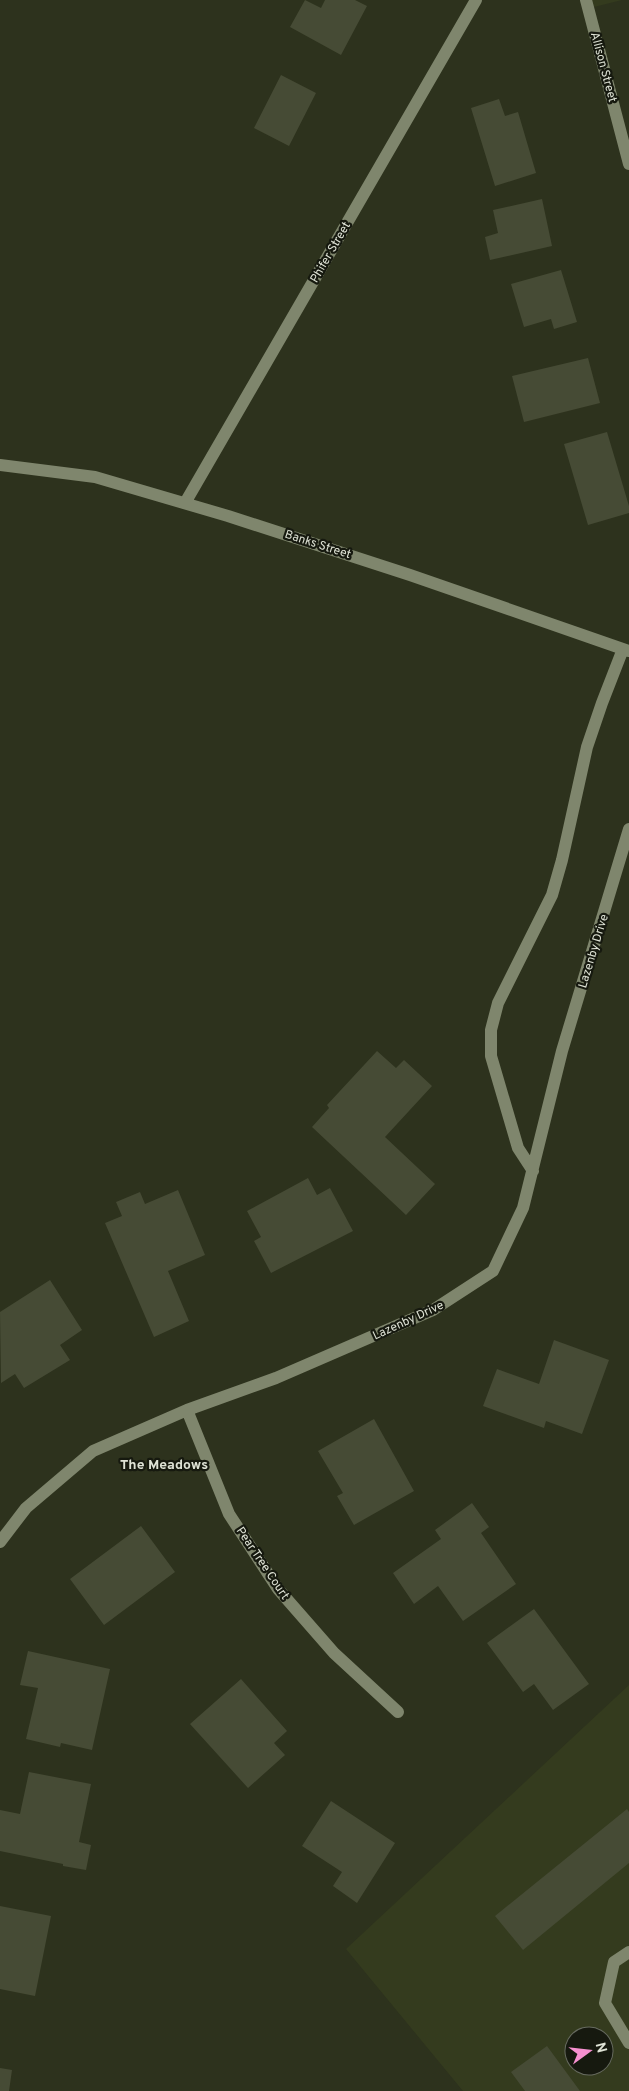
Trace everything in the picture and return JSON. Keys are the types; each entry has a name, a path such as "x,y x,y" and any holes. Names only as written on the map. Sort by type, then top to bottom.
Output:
{"street":[{"name":"Phifer Street","path":"185,504 476,0"},
{"name":"Allison Street","path":"586,0 629,164"},
{"name":"Banks Street","path":"0,465 95,477 269,528 626,650"},
{"path":"533,1171 518,1148 492,1056 491,1030 498,1003 552,895 564,852 587,747 602,703 626,650"},
{"name":"Lazenby Drive","path":"0,1542 26,1508 93,1451 187,1410 276,1378 433,1310 493,1271 524,1208 562,1051 629,829"},
{"name":"Pear Tree Court","path":"187,1410 229,1514 278,1589 334,1653 398,1712"},
{"path":"629,1952 614,1962 605,2004 629,2042"}],"shaded area":[{"path":"592,0 622,0 594,7"},
{"path":"629,1685 629,2091 463,2091 346,1949"}],"building":[{"path":"305,0 321,8 325,0 355,0 367,6 341,55 290,27"},
{"path":"281,75 316,93 289,146 254,128"},
{"path":"499,99 505,116 518,112 536,173 495,186 471,108"},
{"path":"542,199 552,246 490,260 485,237 498,233 493,210"},
{"path":"561,270 577,322 554,329 551,319 524,327 511,284"},
{"path":"588,358 600,403 524,422 512,376"},
{"path":"607,432 629,506 629,513 588,525 564,444"},
{"path":"377,1051 396,1068 404,1060 432,1086 385,1137 435,1184 406,1215 312,1127 329,1108 327,1105"},
{"path":"308,1178 317,1195 330,1188 353,1231 271,1273 254,1241 261,1237 247,1211"},
{"path":"178,1190 205,1255 168,1271 189,1321 154,1337 105,1223 122,1216 116,1202 140,1192 145,1204"},
{"path":"50,1280 82,1330 60,1345 70,1360 24,1388 15,1374 1,1383 0,1312"},
{"path":"554,1340 609,1360 582,1434 546,1421 544,1428 483,1406 497,1369 539,1384"},
{"path":"374,1419 414,1491 354,1525 337,1496 343,1493 318,1451"},
{"path":"472,1503 489,1527 481,1533 516,1584 463,1621 438,1586 414,1604 393,1573 441,1539 435,1530"},
{"path":"141,1526 175,1572 104,1625 70,1579"},
{"path":"534,1609 589,1684 553,1710 534,1684 523,1692 487,1643"},
{"path":"28,1651 110,1669 92,1750 61,1743 60,1747 26,1739 38,1688 20,1685"},
{"path":"241,1679 287,1731 274,1743 285,1755 248,1788 190,1724"},
{"path":"29,1772 91,1784 79,1842 91,1845 86,1870 0,1851 0,1810 20,1814"},
{"path":"331,1801 395,1843 357,1903 333,1886 342,1872 302,1846"},
{"path":"627,1809 629,1812 629,1863 523,1950 495,1916"},
{"path":"0,1906 51,1916 35,1996 0,1989"},
{"path":"547,2046 564,2069 564,2076 569,2076 580,2091 525,2091 511,2072"},
{"path":"0,2068 12,2070 9,2091 0,2091"}],"district":[{"name":"The Meadows","path":"164,1464"}]}
